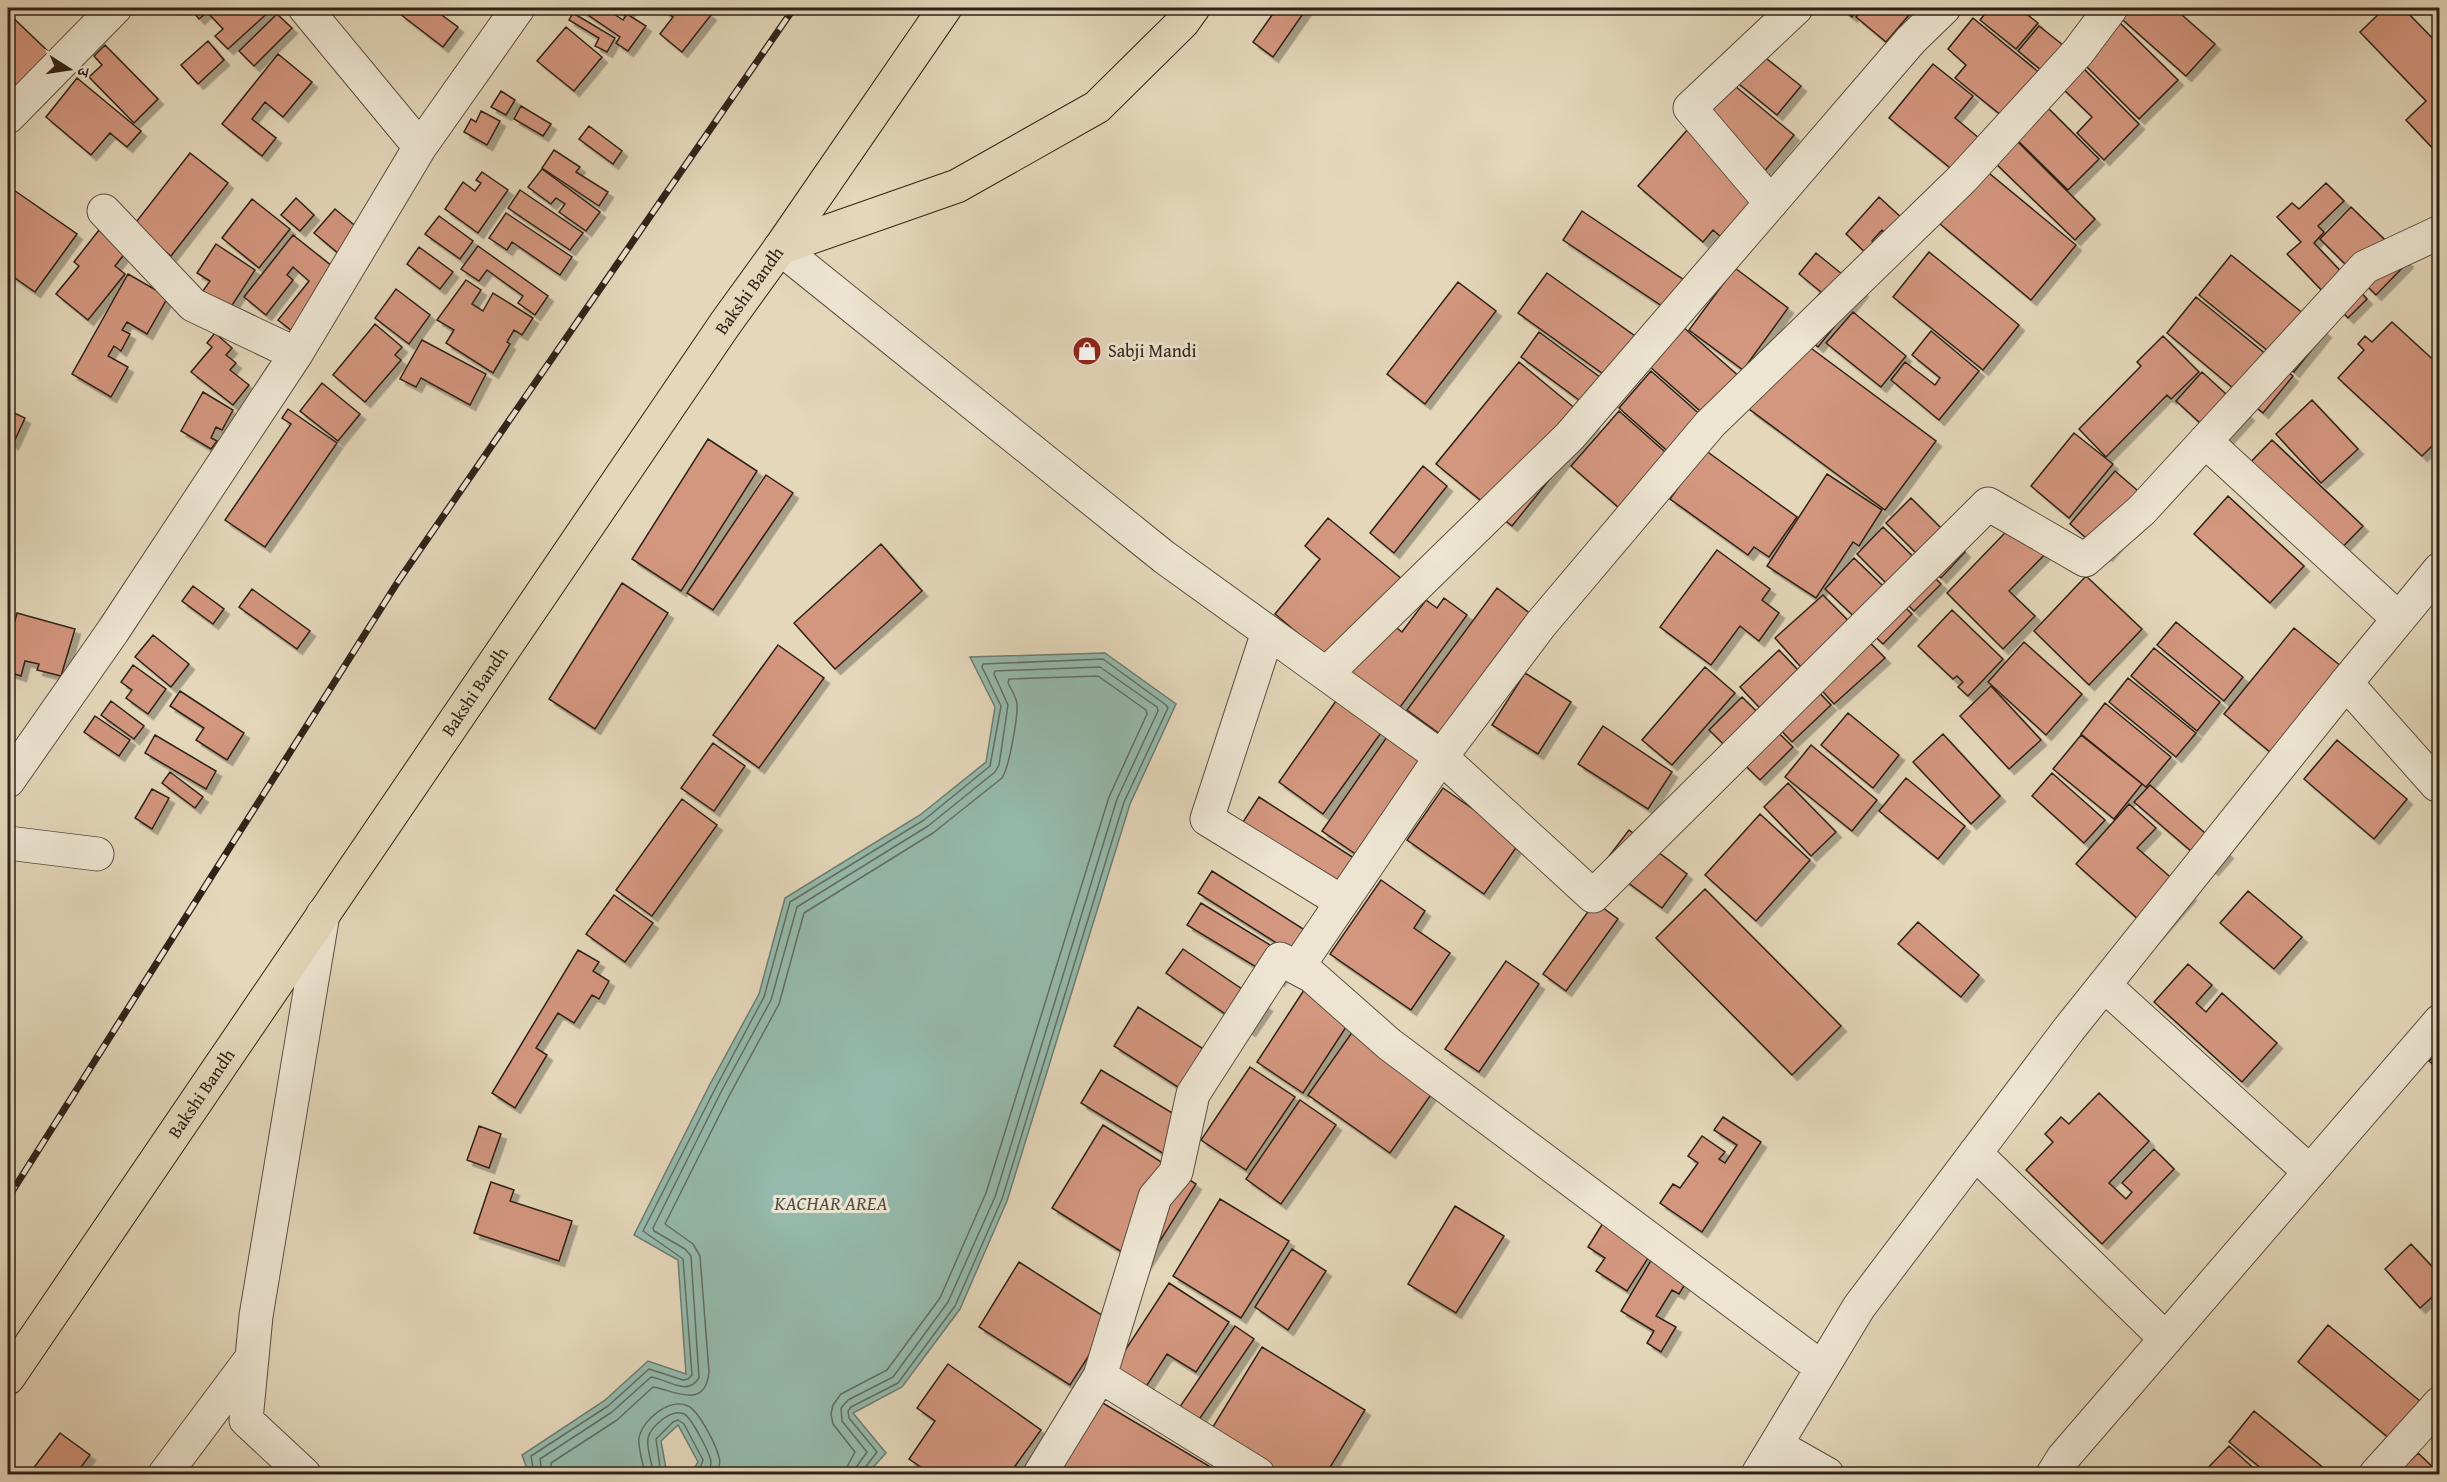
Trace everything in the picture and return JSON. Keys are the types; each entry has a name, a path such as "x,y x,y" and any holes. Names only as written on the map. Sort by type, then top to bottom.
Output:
{"main road":[{"name":"Bakshi Bandh","path":"8,1378 711,344 945,8"},
{"path":"780,248 957,186 1057,130 1097,107 1188,15"}],"street":[{"path":"8,117 115,8"},
{"path":"305,8 420,147"},
{"path":"8,781 112,631 296,354 420,147 518,8"},
{"path":"1771,203 1690,108 1797,8"},
{"path":"1326,674 1570,436 1911,40 1944,8"},
{"path":"1297,968 1441,757 1540,624 1710,423 1962,179 2078,52 2111,8"},
{"path":"104,211 193,304 296,354"},
{"path":"780,248 1164,557 1441,757 1593,896 1988,504 2085,560 2142,510 2365,267 2439,232"},
{"path":"2205,441 2399,619"},
{"path":"1758,1474 1858,1307 2104,985 2439,569"},
{"path":"1268,632 1207,819 1342,902"},
{"path":"2346,683 2437,785 2439,782"},
{"path":"8,843 97,854"},
{"path":"304,1474 246,1420 256,1316 323,914"},
{"path":"1040,1474 1100,1376 1155,1197 1176,1172 1193,1094 1281,959 1312,976 1389,1044 1822,1368"},
{"path":"2104,985 2310,1172"},
{"path":"2053,1474 2063,1458 2439,1021"},
{"path":"1975,1153 2166,1339"},
{"path":"165,1474 251,1359"},
{"path":"1100,1376 1258,1474"},
{"path":"2376,1474 2439,1403"},
{"path":"1776,1445 1827,1474"}],"water":[{"name":"KACHAR AREA","path":"1105,653 1176,704 1130,804 1007,1201 960,1309 902,1387 853,1413 886,1453 867,1474 691,1474 698,1462 678,1425 661,1441 667,1474 529,1474 522,1455 604,1401 648,1361 686,1374 678,1260 634,1235 709,1086 759,994 785,898 920,815 986,762 995,707 970,657"}],"building":[{"path":"190,8 272,9 228,49 215,36 223,29 207,12 199,19"},
{"path":"405,8 432,8 458,27 443,47 400,14"},
{"path":"578,8 605,8 623,20 627,14 646,26 628,51 616,43 620,37"},
{"path":"613,8 631,8 626,16"},
{"path":"661,8 702,8 711,15 682,52 660,34 673,17"},
{"path":"1277,8 1307,8 1273,57 1253,42"},
{"path":"1841,8 1859,8 1852,17"},
{"path":"1864,8 1915,8 1886,42 1856,17"},
{"path":"1990,8 2019,8 2038,23 2016,49 1980,20"},
{"path":"2120,8 2174,8 2215,44 2186,76 2115,13"},
{"path":"2385,8 2403,8 2440,46 2440,156 2406,120 2426,101 2360,32"},
{"path":"8,13 55,58 24,92 13,82 8,88"},
{"path":"573,13 615,38 607,52 595,46 599,38 569,20"},
{"path":"277,14 292,28 254,66 239,51"},
{"path":"1973,18 2047,79 2012,124 1955,78 1966,65 1948,49"},
{"path":"2116,19 2178,80 2139,119 2078,58"},
{"path":"2039,26 2068,49 2047,75 2018,51"},
{"path":"566,27 602,57 574,91 537,61"},
{"path":"208,41 224,60 198,84 181,65"},
{"path":"105,45 158,99 134,123 89,77 102,65 94,56"},
{"path":"1757,51 1801,86 1777,115 1734,80"},
{"path":"278,54 312,82 283,117 265,102 252,119 276,138 262,156 222,124"},
{"path":"1933,64 1973,96 1955,118 1991,148 1965,180 1889,118"},
{"path":"2079,64 2139,124 2104,160 2077,133 2092,117 2059,85"},
{"path":"77,78 141,131 127,147 110,133 91,155 46,117"},
{"path":"1729,81 1794,135 1764,172 1699,118"},
{"path":"501,91 515,100 506,115 491,107"},
{"path":"2045,105 2099,159 2068,190 2014,137"},
{"path":"521,106 551,124 543,136 514,119"},
{"path":"481,111 500,121 487,145 464,132 471,119 476,122"},
{"path":"1695,121 1774,190 1728,243 1713,230 1703,242 1638,186"},
{"path":"589,126 622,151 613,164 579,139"},
{"path":"2012,136 2095,219 2075,240 1990,158"},
{"path":"554,150 580,167 576,172 608,192 599,206 542,168"},
{"path":"190,153 228,183 171,256 133,226"},
{"path":"542,169 600,212 586,231 559,212 565,204 556,198 551,204 528,187"},
{"path":"1984,169 2076,245 2031,300 1940,224"},
{"path":"482,172 508,190 478,233 445,209 463,182 475,191 481,183 476,180"},
{"path":"2326,183 2344,201 2318,226 2324,232 2314,243 2367,299 2348,318 2287,254 2301,242 2277,217 2292,203 2299,209"},
{"path":"8,186 77,234 35,292 8,273"},
{"path":"520,190 583,233 570,250 508,208"},
{"path":"1879,197 1905,221 1889,237 1882,230 1872,241 1881,249 1872,259 1846,234"},
{"path":"296,198 314,215 300,231 281,215"},
{"path":"252,199 290,229 259,268 222,238"},
{"path":"2351,207 2408,262 2376,295 2320,239"},
{"path":"335,209 365,234 345,259 314,233"},
{"path":"1582,211 1690,284 1671,312 1563,240"},
{"path":"506,213 572,257 560,275 512,242 507,250 489,238"},
{"path":"439,216 473,241 460,259 425,234"},
{"path":"99,230 126,252 115,266 125,274 88,320 56,294 79,266 74,262"},
{"path":"293,235 342,274 296,334 278,320 309,281 293,267 287,275 293,280 266,315 244,297"},
{"path":"216,244 255,270 225,316 198,298 210,281 197,273"},
{"path":"478,246 548,296 535,315 518,303 523,296 487,270 479,281 461,269"},
{"path":"419,247 453,272 440,289 407,264"},
{"path":"1929,252 2019,325 1983,370 1893,297"},
{"path":"1816,253 1863,291 1818,347 1794,326 1821,292 1799,274"},
{"path":"2231,255 2326,332 2294,372 2199,295"},
{"path":"1735,268 1788,308 1743,370 1689,330"},
{"path":"1547,273 1649,346 1620,386 1518,313"},
{"path":"128,274 168,297 147,334 127,322 122,330 130,334 121,351 114,346 108,356 128,367 111,397 72,374"},
{"path":"466,280 481,290 472,304 483,311 493,293 533,318 522,335 514,330 507,342 510,344 493,373 446,343 454,330 437,320"},
{"path":"1458,282 1496,311 1425,404 1387,374"},
{"path":"396,289 430,315 409,344 375,318"},
{"path":"2196,297 2293,376 2263,413 2167,333"},
{"path":"1853,312 1906,356 1881,387 1826,343"},
{"path":"2392,322 2440,366 2440,438 2422,456 2338,378 2364,350 2358,344 2365,336 2372,342"},
{"path":"375,324 402,347 395,355 401,360 365,402 333,375"},
{"path":"1683,327 1741,378 1707,417 1649,366"},
{"path":"1931,331 1979,371 1939,420 1891,380 1905,362 1935,385 1940,378 1912,355"},
{"path":"1539,332 1616,389 1598,414 1521,357"},
{"path":"215,333 232,348 226,355 236,363 230,370 249,385 233,405 191,372 212,347 207,343"},
{"path":"2163,336 2199,372 2171,399 2167,395 2106,457 2079,429 2141,366 2137,362"},
{"path":"422,340 486,374 470,405 421,378 416,387 400,379"},
{"path":"1800,340 1936,441 1885,510 1749,409"},
{"path":"1519,362 1594,424 1512,526 1436,464"},
{"path":"1651,371 1704,418 1672,455 1619,408"},
{"path":"2202,372 2249,415 2223,444 2176,401"},
{"path":"322,383 360,414 338,441 300,411"},
{"path":"203,392 233,410 222,430 216,427 211,438 217,441 211,449 181,431"},
{"path":"2312,400 2358,449 2321,483 2276,434"},
{"path":"288,409 337,443 265,547 225,520 291,424 282,418"},
{"path":"8,410 25,418 13,444 8,442"},
{"path":"1619,411 1673,459 1626,514 1571,466"},
{"path":"2074,433 2113,464 2069,518 2031,486"},
{"path":"708,439 757,471 681,591 632,559"},
{"path":"2272,440 2363,526 2331,559 2241,472"},
{"path":"1705,450 1797,517 1769,557 1754,547 1748,555 1670,499"},
{"path":"1423,466 1447,486 1394,553 1370,533"},
{"path":"2115,471 2152,503 2107,556 2070,524"},
{"path":"1827,474 1882,510 1859,546 1853,542 1816,598 1767,566"},
{"path":"766,475 793,493 713,610 687,593"},
{"path":"2228,496 2304,566 2270,603 2194,534"},
{"path":"1911,498 1965,552 1941,578 1886,523"},
{"path":"2026,511 2057,542 2009,591 2035,616 2003,649 1947,593"},
{"path":"1328,518 1408,584 1339,668 1275,614 1320,559 1305,546"},
{"path":"1883,527 1941,584 1914,611 1857,554"},
{"path":"881,544 922,591 835,669 794,623"},
{"path":"1717,550 1770,589 1762,600 1779,613 1759,641 1740,626 1711,665 1660,627"},
{"path":"1854,558 1912,614 1883,644 1825,589"},
{"path":"2086,576 2142,629 2089,685 2034,631"},
{"path":"622,583 668,613 595,729 549,699"},
{"path":"193,586 224,609 213,624 182,601"},
{"path":"1497,588 1540,621 1451,742 1407,710"},
{"path":"252,589 310,631 297,649 239,607"},
{"path":"1823,595 1885,658 1834,704 1775,638"},
{"path":"1444,598 1467,615 1398,710 1342,669 1385,619 1402,632 1426,600 1437,608"},
{"path":"1952,610 2003,659 1968,696 1958,687 1963,682 1957,676 1953,679 1918,646"},
{"path":"17,613 75,629 61,676 37,670 39,664 25,661 21,676 8,672 8,648"},
{"path":"2176,622 2243,677 2224,701 2157,645"},
{"path":"2294,628 2352,675 2281,761 2224,714"},
{"path":"153,635 189,664 171,687 135,657"},
{"path":"2024,642 2082,694 2046,735 1988,682"},
{"path":"778,645 824,678 759,768 713,735"},
{"path":"2154,648 2220,702 2197,731 2131,676"},
{"path":"1779,650 1831,705 1792,742 1740,687"},
{"path":"133,665 166,689 148,714 126,698 132,690 121,682"},
{"path":"1705,667 1735,693 1672,765 1642,740"},
{"path":"1525,673 1571,702 1538,754 1492,725"},
{"path":"2128,678 2196,733 2176,757 2109,702"},
{"path":"1991,686 2041,740 2009,769 1960,716"},
{"path":"180,691 244,733 227,760 196,740 204,728 170,706"},
{"path":"1742,697 1793,747 1760,780 1709,730"},
{"path":"1338,698 1383,730 1323,814 1279,782"},
{"path":"111,701 144,726 134,739 101,715"},
{"path":"2105,703 2171,757 2146,787 2081,734"},
{"path":"1848,713 1899,755 1873,788 1821,745"},
{"path":"95,716 130,740 119,756 84,732"},
{"path":"1603,726 1672,772 1648,809 1578,764"},
{"path":"1389,734 1427,759 1360,857 1322,831"},
{"path":"1943,734 2000,796 1971,824 1913,762"},
{"path":"155,735 216,771 206,789 145,753"},
{"path":"2081,735 2142,784 2114,819 2053,769"},
{"path":"2337,740 2407,799 2374,839 2304,779"},
{"path":"713,743 745,766 714,811 681,788"},
{"path":"1811,745 1877,800 1852,831 1785,777"},
{"path":"170,772 203,797 195,808 162,783"},
{"path":"2052,773 2105,820 2084,843 2032,796"},
{"path":"1906,778 1965,826 1938,859 1879,811"},
{"path":"1788,783 1836,832 1811,856 1764,807"},
{"path":"2150,785 2228,853 2213,870 2134,802"},
{"path":"1443,788 1520,842 1484,894 1407,840"},
{"path":"152,789 169,798 152,829 135,818"},
{"path":"1259,797 1354,858 1327,902 1234,836"},
{"path":"682,799 717,825 652,916 616,890"},
{"path":"2129,804 2156,828 2137,848 2191,895 2156,935 2076,864"},
{"path":"1760,814 1810,860 1756,921 1705,875"},
{"path":"1629,830 1687,874 1662,908 1603,864"},
{"path":"1212,871 1311,934 1297,956 1198,893"},
{"path":"1381,880 1425,911 1414,928 1450,953 1411,1010 1330,954"},
{"path":"1705,889 1841,1026 1792,1075 1656,938"},
{"path":"2248,891 2302,937 2274,969 2220,923"},
{"path":"614,895 653,923 625,962 586,934"},
{"path":"1595,902 1618,919 1566,991 1543,974"},
{"path":"1201,903 1293,959 1279,981 1187,925"},
{"path":"1918,922 1979,975 1961,997 1898,944"},
{"path":"1183,949 1267,1006 1250,1031 1166,973"},
{"path":"578,950 599,962 593,971 609,981 599,999 592,995 574,1023 558,1013 536,1048 547,1055 515,1108 492,1093"},
{"path":"1506,961 1539,984 1479,1072 1445,1049"},
{"path":"2188,964 2212,985 2196,1003 2206,1012 2222,993 2277,1043 2242,1082 2154,1002"},
{"path":"1306,987 1352,1018 1303,1093 1257,1062"},
{"path":"1138,1007 1219,1059 1195,1098 1114,1046"},
{"path":"1358,1024 1440,1082 1390,1153 1308,1095"},
{"path":"2440,1051 2440,1071 2429,1061"},
{"path":"1250,1067 1295,1097 1246,1170 1201,1140"},
{"path":"1101,1070 1184,1120 1164,1154 1081,1103"},
{"path":"2099,1093 2149,1141 2109,1183 2126,1199 2132,1192 2122,1183 2154,1149 2174,1169 2102,1244 2026,1170 2053,1142 2045,1134 2061,1117 2069,1124"},
{"path":"1300,1100 1336,1125 1281,1204 1246,1179"},
{"path":"1723,1117 1761,1142 1702,1232 1660,1203 1673,1184 1680,1188 1698,1163 1688,1156 1702,1136 1725,1152 1719,1159 1725,1163 1737,1145 1714,1130"},
{"path":"1103,1125 1196,1184 1144,1266 1052,1208"},
{"path":"479,1126 501,1134 489,1168 467,1160"},
{"path":"491,1182 514,1190 510,1201 572,1221 559,1261 474,1233"},
{"path":"1220,1199 1289,1241 1241,1318 1173,1276"},
{"path":"1455,1206 1504,1236 1456,1313 1408,1284"},
{"path":"1611,1210 1659,1241 1627,1291 1596,1271 1605,1258 1588,1247"},
{"path":"1665,1237 1701,1258 1679,1294 1672,1290 1656,1316 1676,1327 1661,1352 1647,1343 1654,1331 1621,1311"},
{"path":"2411,1244 2440,1275 2440,1290 2420,1308 2385,1269"},
{"path":"1292,1249 1326,1271 1288,1330 1255,1307"},
{"path":"1019,1262 1111,1321 1070,1385 979,1327"},
{"path":"1169,1283 1229,1322 1196,1372 1167,1354 1142,1393 1111,1372"},
{"path":"2328,1325 2426,1406 2396,1444 2298,1362"},
{"path":"1235,1326 1254,1339 1196,1424 1177,1411"},
{"path":"1262,1347 1365,1410 1326,1474 1283,1474 1211,1430"},
{"path":"948,1364 1041,1430 1015,1466 1026,1474 931,1474 909,1459 935,1421 917,1408"},
{"path":"1101,1402 1214,1469 1211,1474 1058,1474"},
{"path":"2254,1411 2331,1474 2268,1474 2229,1442"},
{"path":"60,1433 90,1455 76,1474 29,1474"},
{"path":"2229,1446 2260,1474 2202,1474"},
{"path":"2418,1453 2440,1474 2397,1474"}],"railway":[{"path":"8,1198 399,580 794,8"}],"place":[{"name":"Sabji Mandi","path":"1087,351"}]}
